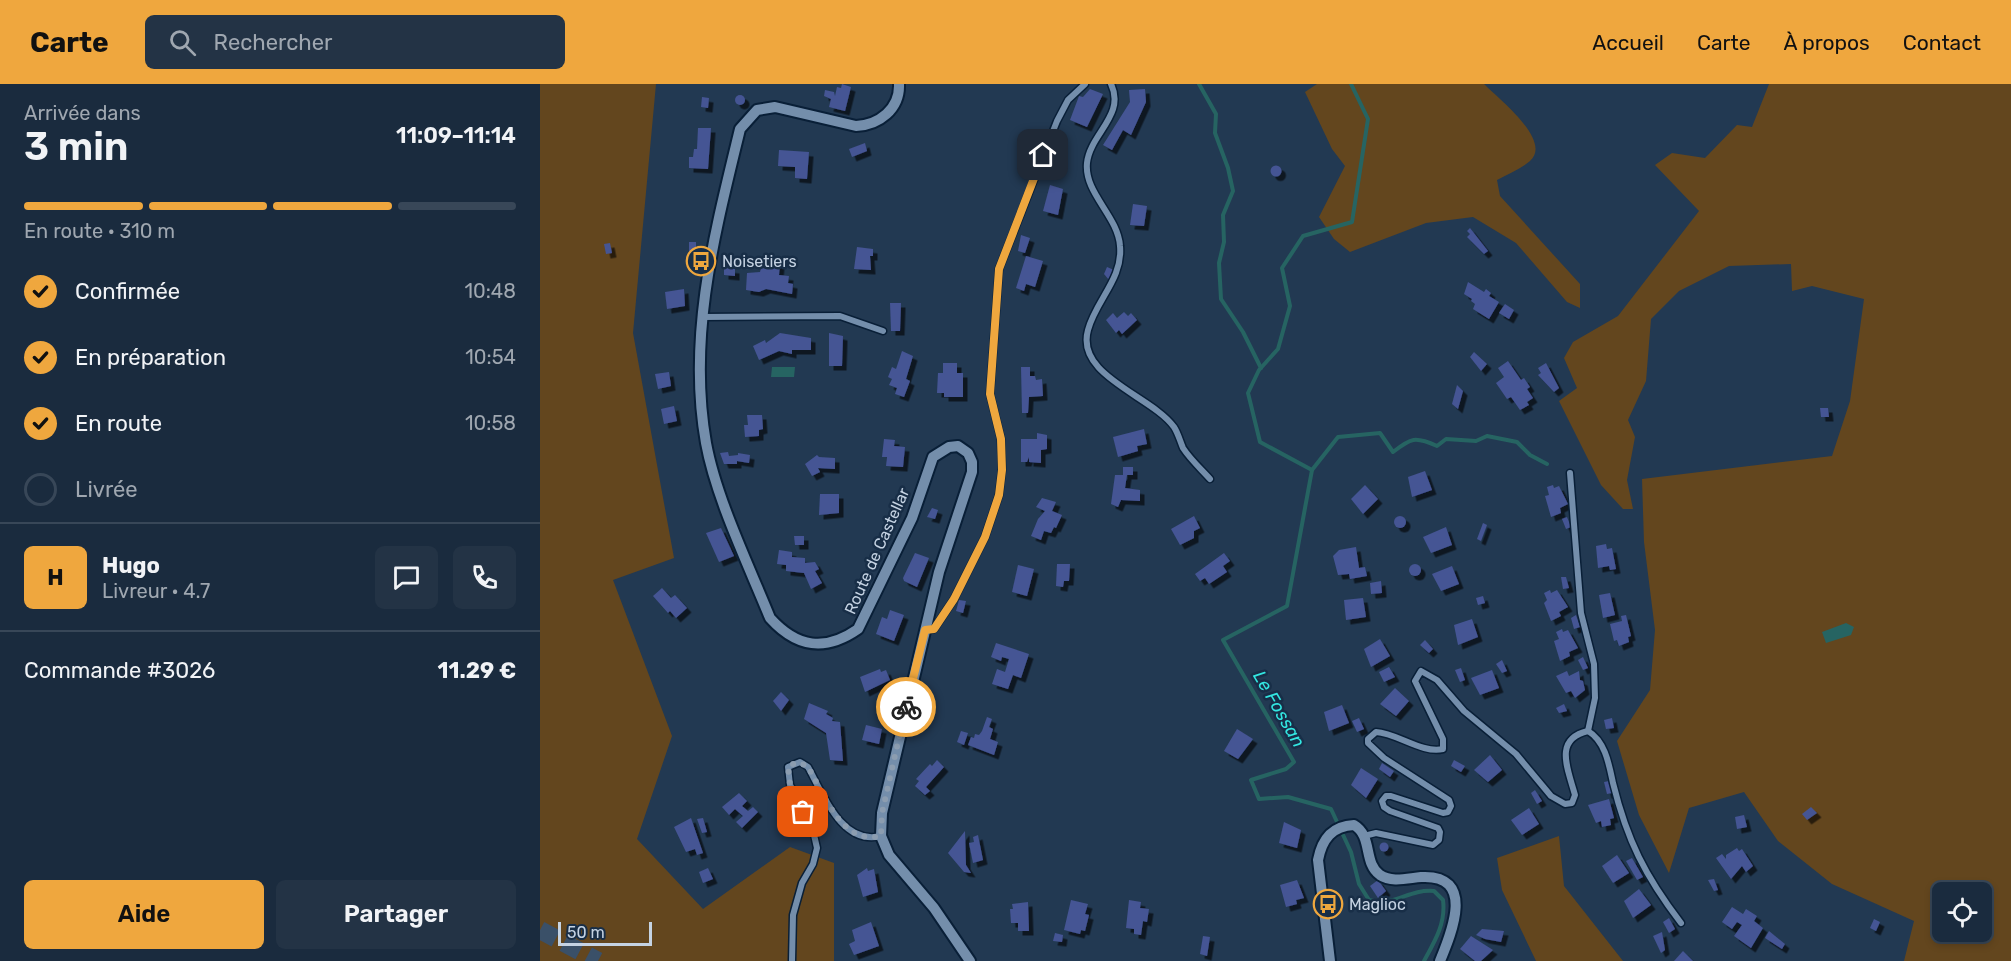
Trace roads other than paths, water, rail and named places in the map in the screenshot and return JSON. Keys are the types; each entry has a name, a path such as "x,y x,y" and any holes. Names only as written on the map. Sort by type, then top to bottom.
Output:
{"street":[{"name":"Route de Castellar","path":"881,836 882,813 892,764 939,572 972,472 972,462 968,453 958,446 949,447 933,457 912,518 858,629 845,639 829,643 812,644 785,634 770,618 711,464 701,399 702,317 719,216 740,129 749,117 757,110 775,107 856,126 869,125 887,114 897,103 899,84"},
{"path":"925,630 934,629 942,621 985,537 999,495 1002,470 1001,439 990,394 999,269 1057,121 1068,100 1085,84"},
{"path":"1111,84 1115,93 1115,108 1088,156 1086,168 1092,188 1118,229 1120,262 1113,283 1093,314 1087,333 1087,351 1101,371 1161,414 1174,427 1184,448 1210,479"},
{"path":"702,317 840,316 883,331"},
{"path":"1570,473 1581,613 1594,664 1595,698 1588,731"},
{"path":"1364,836 1376,833 1433,845 1439,840 1440,832 1437,828 1390,811 1384,807 1382,801 1386,796 1391,796 1443,813 1448,812 1451,806 1449,800 1384,758 1368,743 1368,739 1376,732 1387,733 1429,748 1443,749 1443,739 1415,681 1421,671 1437,680 1464,711 1516,753 1551,796 1565,804 1572,803 1575,795 1566,761 1566,745 1575,734 1588,731 1598,737 1608,760 1621,814 1634,850 1652,885 1680,923"},
{"path":"792,961 793,915 802,883 813,864 817,848 812,826 790,785 788,767 800,762 808,767 844,827 858,836 872,838 881,836 889,855 934,908 970,961"},
{"path":"1330,961 1318,860 1321,843 1332,831 1346,825 1354,825 1364,836 1373,870 1383,878 1437,877 1451,885 1456,911 1440,961"}],"waterway":[{"name":"Le Fossan","path":"1199,84 1216,114 1215,133 1228,168 1233,191 1223,215 1224,242 1219,263 1221,299 1243,332 1261,368"},
{"path":"1312,470 1260,442 1248,393 1259,370 1278,349 1290,306 1282,268 1303,236 1352,222 1368,119 1351,84"},
{"name":"Le Fossan","path":"1424,961 1439,932 1443,916 1443,900 1434,891 1425,891 1387,901 1369,900 1359,884 1351,852 1331,809 1288,797 1259,799 1251,780 1286,769 1294,762 1223,640 1287,606 1312,470 1338,437 1380,433 1393,452 1413,440 1437,446 1446,439 1476,441 1487,436 1517,442 1530,455 1547,464"}],"tunnel":[{"path":"540,930 598,961"}],"place":[{"name":"Noisetiers","path":"701,261"},
{"name":"Maglioc","path":"1328,904"}]}
